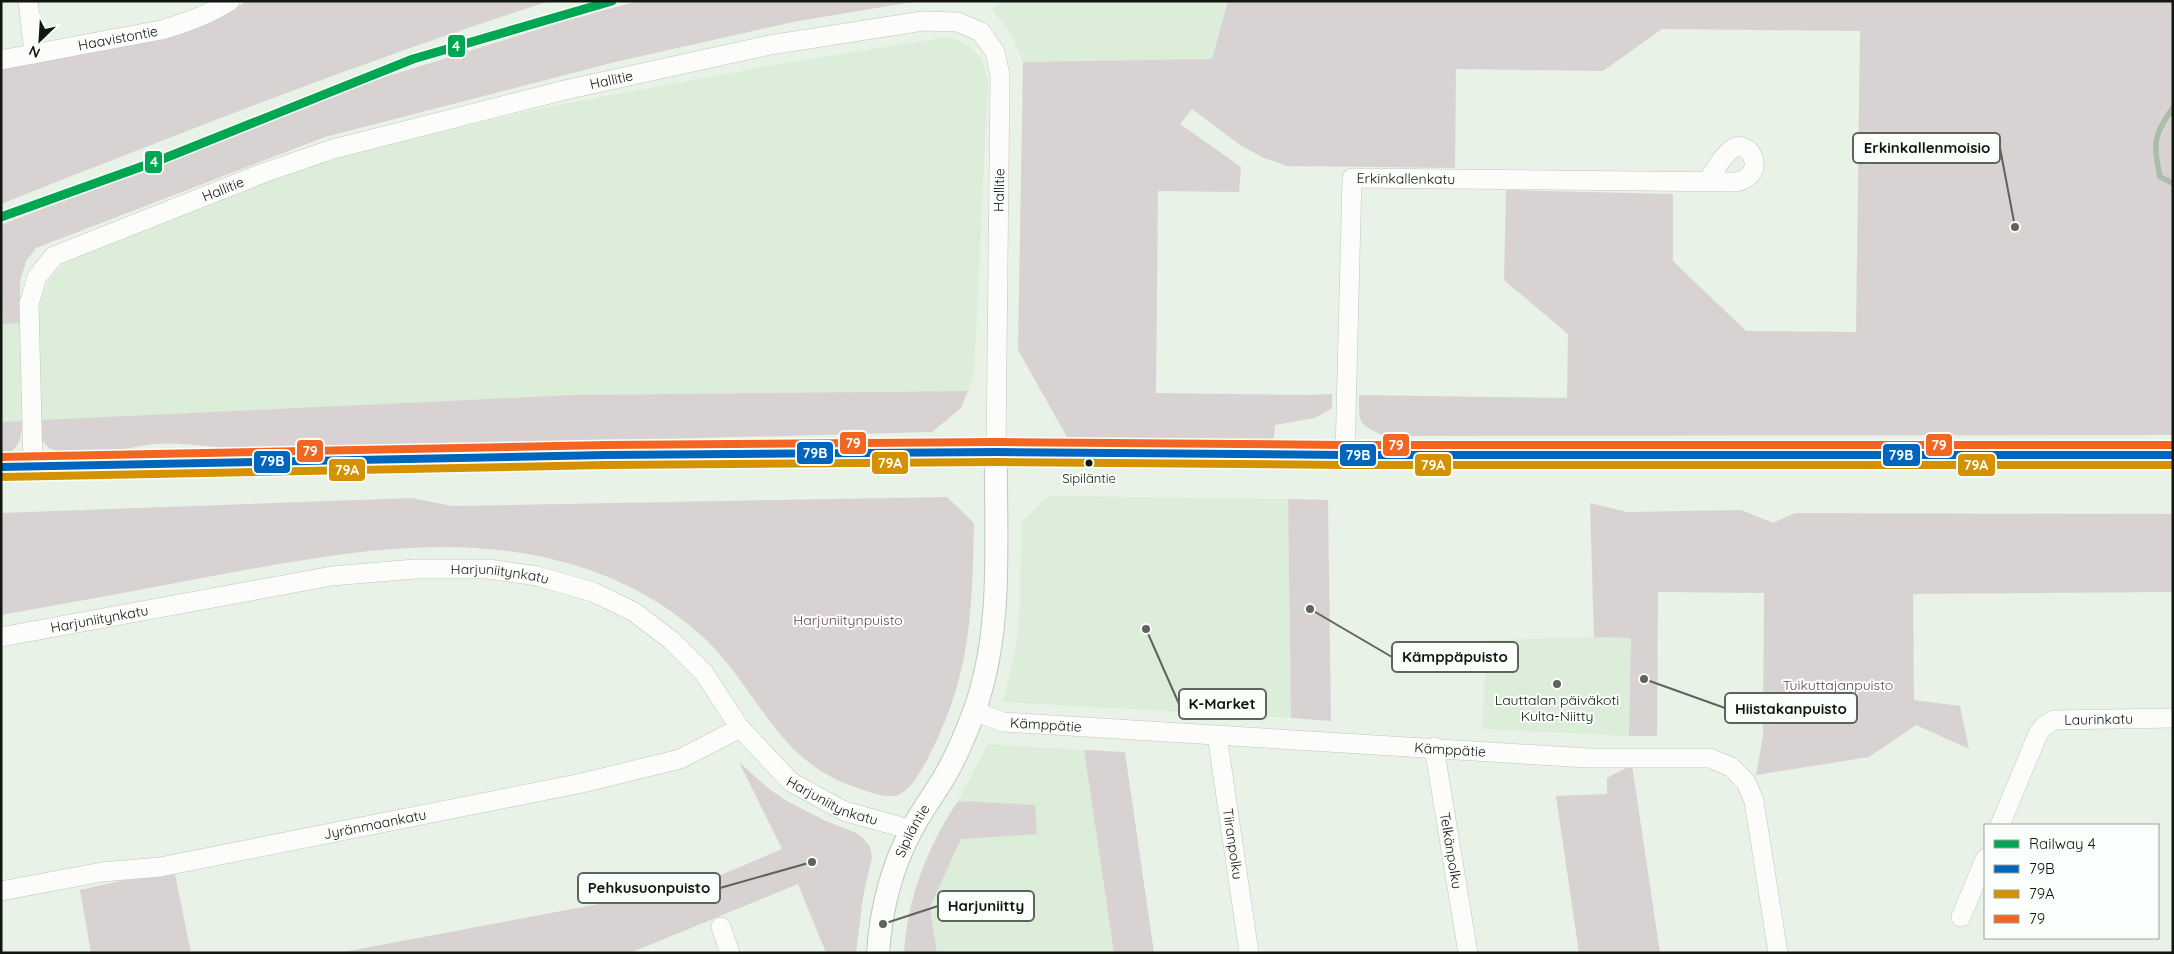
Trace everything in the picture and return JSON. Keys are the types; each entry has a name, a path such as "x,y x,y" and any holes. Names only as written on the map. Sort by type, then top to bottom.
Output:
{"main road":[{"path":"1,466 596,455 996,452 1345,455 2173,454"}],"street":[{"path":"28,1 34,54"},
{"name":"Haavistontie","path":"1,60 161,30 215,10 230,1"},
{"name":"Hallitie","path":"33,465 30,304 37,277 54,256 266,172 333,149 565,90 770,45 923,22 958,22 981,32 995,52 1000,75 996,452"},
{"name":"Erkinkallenkatu","path":"1345,455 1352,178 1706,182"},
{"name":"Sipiläntie","path":"878,953 879,927 887,887 912,830 947,773 974,711 986,672 994,620 996,452"},
{"name":"Harjuniitynkatu","path":"1,637 332,576 415,569 488,569 537,576 593,592 634,612 671,640 704,673 740,728 790,782 844,811 912,830"},
{"name":"Kämppätie","path":"974,711 1003,722 1434,747 1587,758 1710,758 1731,767 1746,782 1754,801 1778,953"},
{"name":"Laurinkatu","path":"2000,824 2038,734 2044,726 2054,720 2173,718"},
{"name":"Jyränmaankatu","path":"1,891 102,872 160,866 582,783 680,759 740,728"},
{"name":"Tiiranpolku","path":"1217,735 1249,953"},
{"name":"Telkänpolku","path":"1434,747 1468,953"},
{"path":"1961,917 1984,862"},
{"path":"721,927 730,953"}],"shaded area":[{"path":"1001,1 1228,1 1212,59 1023,62 1011,33 992,10"},
{"path":"948,37 969,46 982,60 988,80 974,374 968,391 574,395 40,420 38,314 43,293 50,278 67,260 189,209 322,162 542,108 775,65"},
{"path":"1,283 3,324 20,323 22,421 1,422"},
{"path":"1049,496 1288,499 1291,718 1003,702 1015,651 1019,623 1022,522"},
{"name":"Lauttalan päiväkoti Kulta-Niitty","path":"1594,637 1631,638 1629,736 1482,729 1487,640"},
{"path":"988,744 1084,750 1114,953 937,953 930,907 961,839 1034,805 958,801"}],"green space":[{"path":"247,1 550,1 411,47 343,72 1,204 1,69 191,31 220,18"},
{"path":"638,1 918,1 793,22 615,62 325,137 36,248 26,261 20,281 20,323 3,324 1,225 382,78 565,21"},
{"path":"1228,1 2173,1 2173,435 1384,436 1364,425 1361,422 1359,412 1359,395 1567,398 1568,334 1504,280 1506,190 1673,194 1673,261 1746,331 1856,332 1860,31 1662,29 1603,71 1456,69 1455,168 1287,166 1264,158 1240,145 1192,109 1180,124 1241,167 1239,192 1158,191 1156,393 1332,394 1332,408 1315,418 1275,425 1274,438 1266,439 1130,440 1067,437 1018,350 1023,62 1212,59"},
{"path":"968,391 961,408 932,432 237,450 197,445 156,444 93,454 60,452 47,446 40,436 40,420 574,395"},
{"path":"22,421 20,439 16,447 1,457 1,422"},
{"name":"Harjuniitynpuisto","path":"947,497 974,523 970,616 961,673 942,730 927,760 909,787 893,796 878,795 855,787 828,775 806,760 787,742 721,656 688,624 658,603 609,577 574,565 530,554 442,547 398,548 354,553 267,566 1,615 1,513 412,498 452,506"},
{"path":"1288,499 1328,500 1331,721 1291,718"},
{"name":"Tuikuttajanpuisto","path":"1590,503 1627,512 1741,510 1773,523 1795,513 2173,514 2173,592 1913,594 1914,700 1960,706 1969,749 1916,725 1869,757 1756,775 1763,736 1764,593 1658,592 1657,736 1629,736 1631,638 1594,637"},
{"path":"1084,750 1125,752 1154,953 1114,953"},
{"path":"739,762 768,788 785,800 826,821 856,833 870,847 872,857 863,897 856,953 826,953 798,884 630,953 338,953 695,886 782,849"},
{"path":"1632,765 1660,953 1579,953 1556,796 1607,794 1607,778"},
{"path":"958,801 1035,805 1037,834 961,839 930,907 937,953 904,953 910,912 921,873 937,837"},
{"path":"174,869 191,953 91,953 80,890"}],"waterway":[{"path":"2173,108 2166,117 2156,141 2156,157 2160,177 2173,183"}],"rail line":[{"name":"4","path":"1,217 160,160 413,59 612,1"}],"transit line":[{"name":"79","path":"1,457 606,445 996,442 1345,445 2173,445"},
{"name":"79B","path":"1,467 606,455 996,452 1345,455 2173,455"},
{"name":"79A","path":"1,477 606,465 996,462 1345,465 2173,465"}],"place":[{"name":"Erkinkallenmoisio","path":"2015,227"},
{"name":"Sipiläntie","path":"1089,463"},
{"name":"Kämppäpuisto","path":"1310,609"},
{"name":"K-Market","path":"1146,629"},
{"name":"Hiistakanpuisto","path":"1644,679"},
{"name":"Lauttalan päiväkoti Kulta-Niitty","path":"1557,684"},
{"name":"Pehkusuonpuisto","path":"812,862"},
{"name":"Harjuniitty","path":"883,924"}]}
